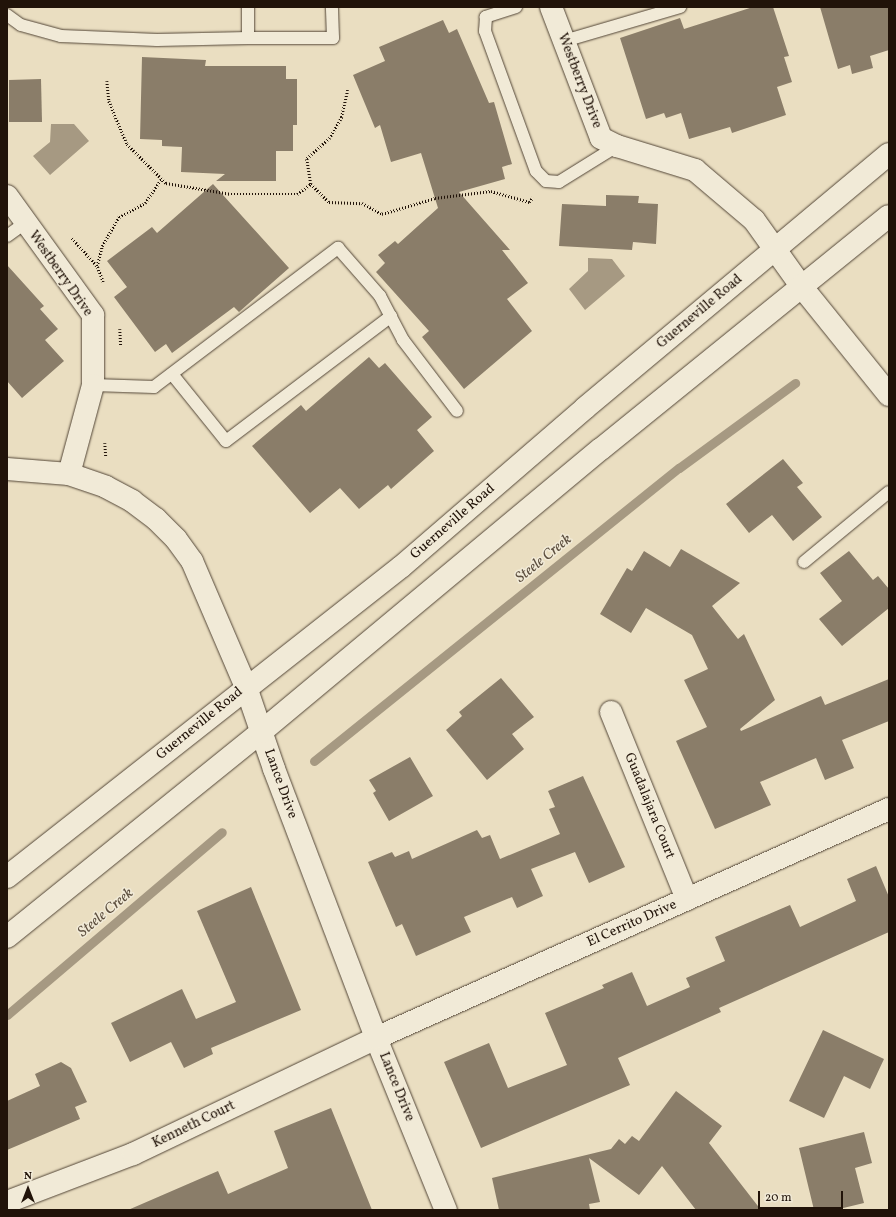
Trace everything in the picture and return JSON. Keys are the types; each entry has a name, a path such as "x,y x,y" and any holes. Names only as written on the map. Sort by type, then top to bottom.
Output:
{"street":[{"name":"Westberry Drive","path":"551,7 601,138 617,146 695,170 754,220 801,286 889,394"},
{"name":"Guerneville Road","path":"7,877 246,687 401,567 584,408 889,154"},
{"name":"Westberry Drive","path":"7,196 24,223 93,315 93,385 69,474"},
{"path":"7,938 261,732 801,286 889,216"},
{"name":"Lance Drive","path":"7,469 69,474 106,487 132,501 176,539 192,561 246,687 261,732 376,1038 446,1210"},
{"name":"Guadalajara Court","path":"611,712 687,899"},
{"name":"El Cerrito Drive","path":"376,1038 889,809"},
{"name":"Kenneth Court","path":"7,1202 133,1154 376,1038"}],"lane":[{"path":"248,7 248,38"},
{"path":"7,15 21,25 61,36 157,40 333,38 332,7"},
{"path":"516,7 486,16 485,31 536,171 546,181 559,182 617,146"},
{"path":"564,41 680,7"},
{"path":"7,236 24,223"},
{"path":"93,385 154,388 338,248 380,296 403,340 458,411"},
{"path":"172,374 226,441 391,316"},
{"path":"804,562 889,492"}],"path":[{"path":"107,81 108,101 128,144 166,183 231,194 297,194 311,184"},
{"path":"348,90 342,117 330,138 307,159 311,184 328,202 362,203 382,214 435,198 491,191 529,202 546,181"}],"shaded area":[{"path":"51,124 74,124 89,141 50,175 33,156 50,142"},
{"path":"588,258 612,259 625,276 585,310 569,289 588,271"}],"building":[{"path":"753,7 773,7 789,56 784,57 792,82 777,87 786,115 732,133 730,127 689,139 681,113 666,118 664,113 646,119 620,38 680,18 684,29"},
{"path":"820,7 889,7 889,50 870,56 873,68 852,74 850,65 838,69"},
{"path":"443,20 449,33 457,29 489,103 494,102 512,164 502,167 505,179 459,192 510,250 502,250 528,283 507,299 532,331 464,389 422,337 429,331 376,272 385,263 378,255 395,241 398,244 438,208 421,153 391,162 380,125 375,128 353,75 385,61 379,47"},
{"path":"142,57 206,60 205,66 286,66 286,79 297,79 297,125 293,125 293,151 276,151 276,181 216,181 225,174 181,172 182,147 162,146 162,140 140,139"},
{"path":"41,79 42,122 9,122 9,80"},
{"path":"213,184 289,268 239,312 234,307 172,353 166,344 155,352 114,297 127,287 107,261 152,227 157,233"},
{"path":"606,195 639,196 638,203 658,204 656,244 633,242 632,250 559,246 562,204 606,206"},
{"path":"7,265 44,306 40,309 58,329 45,340 64,361 22,398 7,381"},
{"path":"369,357 379,368 385,363 432,417 417,430 434,451 391,489 388,485 359,509 340,488 310,513 252,446 301,405 306,411"},
{"path":"783,459 803,483 797,487 822,517 793,541 772,515 749,533 726,504"},
{"path":"681,549 740,583 712,606 738,639 744,634 775,700 740,729 741,731 821,696 825,705 889,679 889,721 842,740 854,768 825,780 816,758 760,782 771,805 715,829 676,741 707,727 684,680 708,669 692,635 646,608 631,633 600,614 627,568 632,571 644,551 670,567"},
{"path":"849,551 873,580 878,576 889,589 889,608 842,646 819,619 842,601 820,573"},
{"path":"501,678 534,717 512,734 524,749 487,780 446,730 462,716 459,712"},
{"path":"410,757 433,796 389,821 373,793 376,791 369,780"},
{"path":"583,776 625,867 589,883 575,852 531,869 543,896 517,908 512,897 464,917 471,932 416,956 402,924 396,927 368,862 392,852 395,857 409,851 412,859 477,830 482,838 490,835 500,859 560,834 549,809 555,807 548,791"},
{"path":"876,866 889,897 889,932 719,1008 721,1012 618,1058 630,1085 481,1148 444,1062 489,1043 508,1088 567,1065 545,1013 604,988 602,985 632,972 647,1006 690,987 686,978 725,961 715,937 790,905 800,927 856,901 847,879"},
{"path":"251,887 301,1010 211,1048 213,1054 184,1068 171,1042 130,1062 111,1023 182,989 196,1019 236,1002 197,911"},
{"path":"823,1030 884,1059 870,1089 844,1076 824,1118 789,1101"},
{"path":"61,1062 71,1068 87,1102 75,1107 80,1119 7,1150 7,1101 40,1086 35,1074"},
{"path":"676,1091 722,1126 709,1143 761,1210 696,1210 662,1166 639,1195 589,1158 600,1202 589,1204 590,1210 499,1210 492,1178 611,1149 619,1139 625,1144 632,1136 639,1141"},
{"path":"331,1108 372,1210 128,1210 218,1171 228,1194 288,1168 274,1131"},
{"path":"864,1132 872,1163 855,1168 864,1203 835,1210 814,1210 799,1148"}],"waterway":[{"name":"Steele Creek","path":"314,761 679,468 795,383"},
{"name":"Steele Creek","path":"7,1015 222,832"}]}
